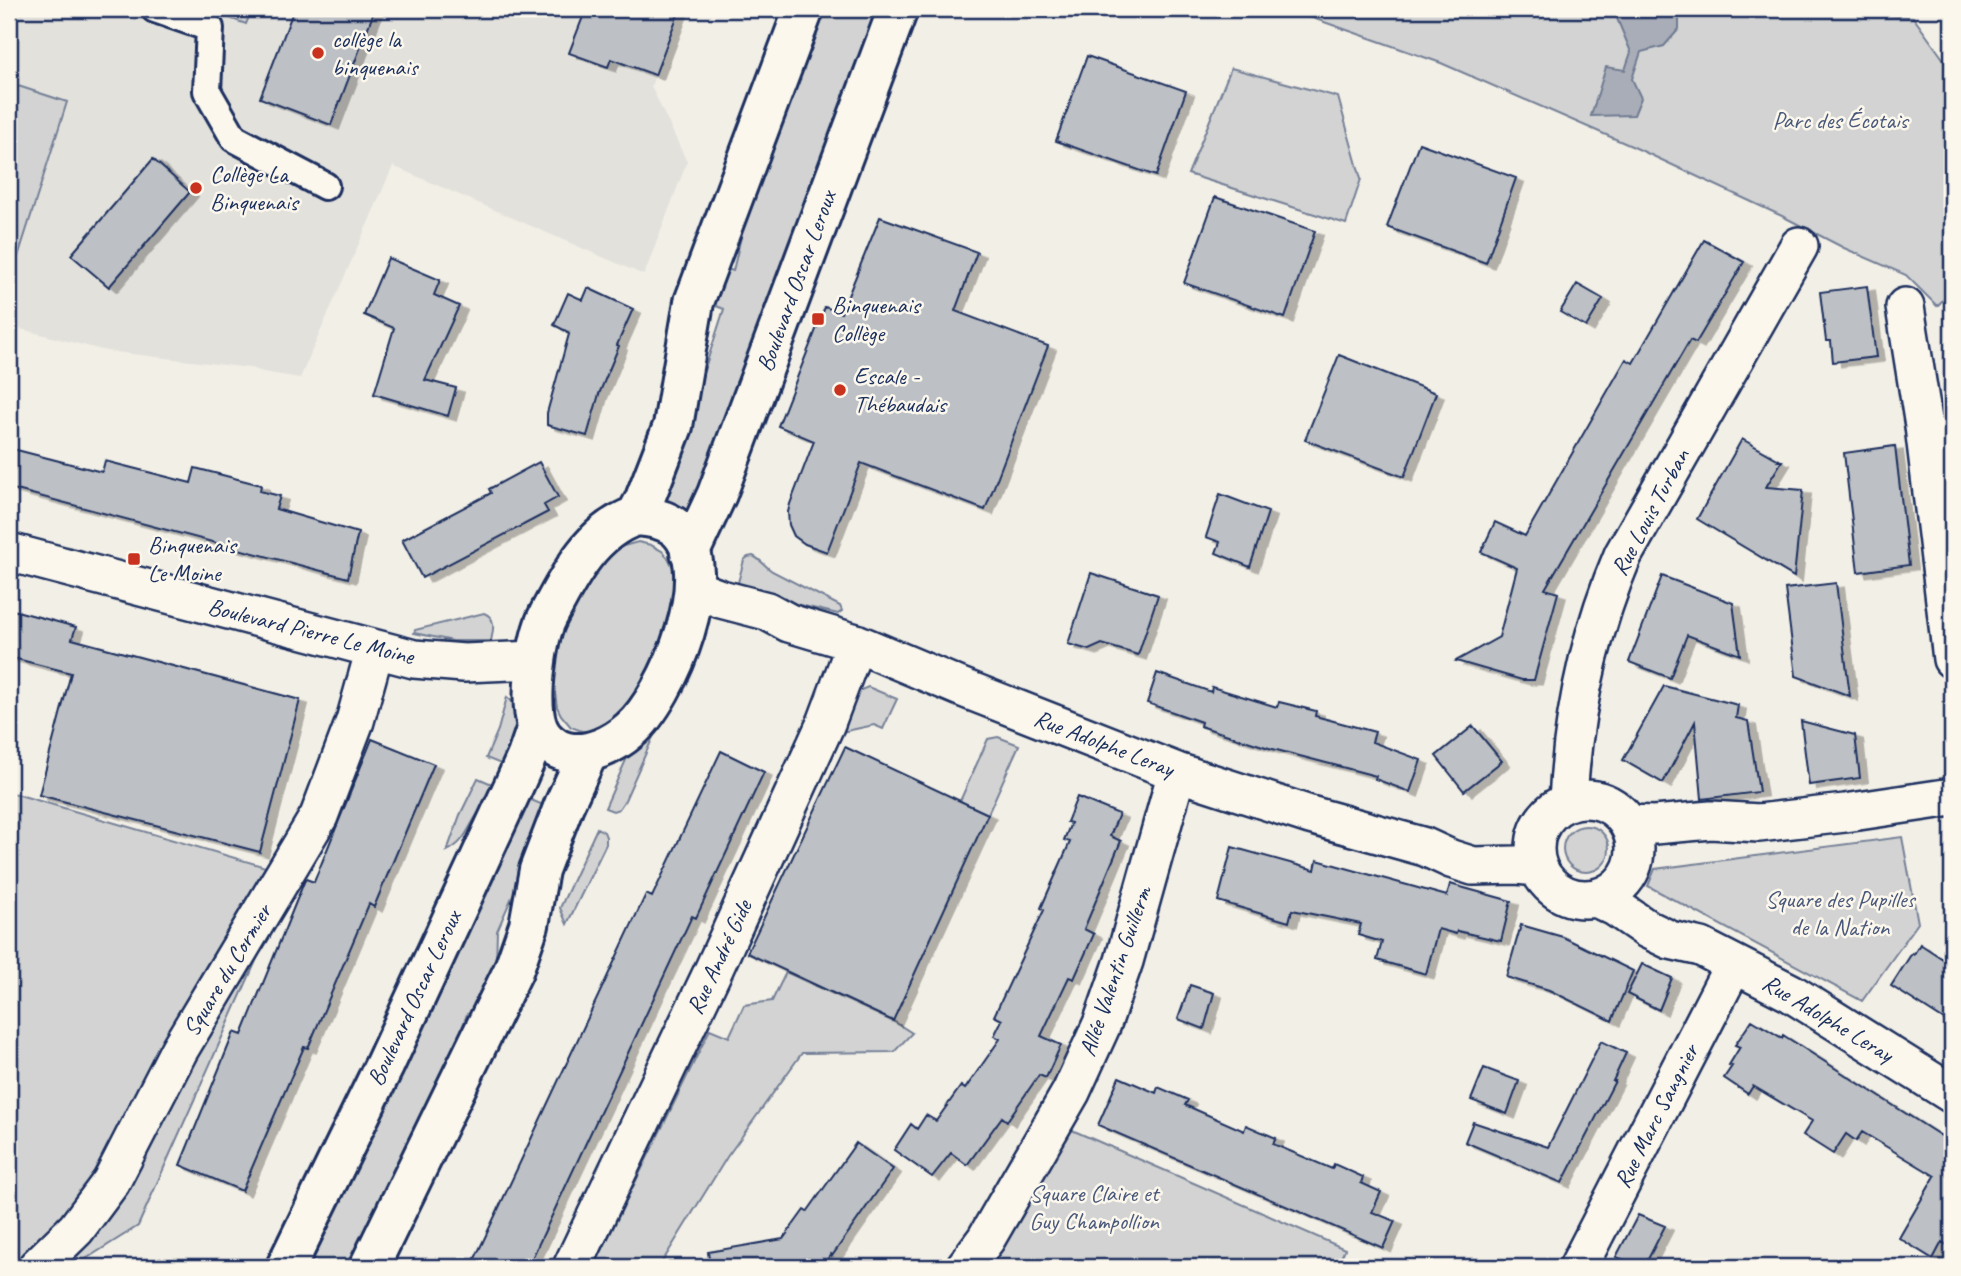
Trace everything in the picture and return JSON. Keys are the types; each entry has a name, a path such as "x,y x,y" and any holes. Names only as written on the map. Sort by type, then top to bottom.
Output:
{"main road":[{"path":"636,516 673,426 694,302 803,9"},
{"name":"Boulevard Oscar Leroux","path":"588,753 631,730 649,708 681,647 692,605 692,570 717,494 898,9"},
{"path":"369,1267 513,971 529,925 539,870 588,753 572,754 558,750 537,727 534,698 536,660 547,618 573,570 592,545 608,529 636,516 652,517 677,529 684,538 692,570"},
{"name":"Boulevard Oscar Leroux","path":"286,1267 515,783 537,727"}],"street":[{"path":"155,9 210,28 207,90 234,138 325,186"},
{"name":"Rue Louis Turban","path":"1568,802 1573,736 1580,691 1606,594 1623,555 1799,246"},
{"path":"1905,307 1938,424 1952,659"},
{"name":"Boulevard Pierre Le Moine","path":"9,552 414,659 464,663 536,660"},
{"name":"Rue Adolphe Leray","path":"692,570 721,599 767,611 789,623 856,643 1177,772 1310,815 1425,847 1476,847 1522,840 1538,850"},
{"name":"Rue Adolphe Leray","path":"681,647 698,631 714,624 789,623"},
{"name":"Rue André Gide","path":"572,1267 707,983 826,723 856,643"},
{"name":"Square du Cormier","path":"37,1267 76,1229 111,1182 179,1050 319,816 355,721 375,649"},
{"name":"Allée Valentin Guillerm","path":"965,1267 986,1239 1071,1092 1102,1024 1124,961 1177,772"},
{"path":"1621,865 1622,815 1613,807 1591,799 1568,802 1549,815 1538,850 1552,887 1561,893 1584,899 1621,865 1654,825 1711,820 1759,822 1845,813 1952,797"},
{"name":"Rue Adolphe Leray","path":"1621,865 1615,907 1647,929 1670,940 1701,947 1791,993 1952,1094"},
{"name":"Rue Marc Sangnier","path":"1578,1267 1734,964"}],"shaded area":[{"name":"Collège La Binquenais","path":"9,9 680,9 651,86 687,162 644,275 393,166 300,378 250,368 106,351 9,326"},
{"path":"1613,9 1674,9 1679,14 1679,29 1664,46 1641,52 1632,79 1641,98 1634,115 1591,116 1606,67 1625,70 1631,52"}],"green space":[{"path":"204,9 252,9 246,24"},
{"path":"821,9 888,9 693,512 685,512 656,499 724,309 705,302 717,266 733,271 751,194"},
{"name":"Parc des Écotais","path":"1287,9 1864,9 1877,15 1913,17 1952,71 1952,291 1937,306 1906,275 1636,148 1441,63"},
{"path":"1231,68 1338,97 1361,179 1346,224 1188,174"},
{"path":"9,83 67,102 9,285"},
{"path":"638,542 651,545 668,558 673,567 677,590 651,682 606,727 590,732 582,731 571,727 557,707 552,673 559,631 596,569 620,547"},
{"path":"753,556 772,571 840,606 842,611 838,614 736,590 744,560"},
{"path":"484,613 492,621 491,641 453,641 414,633 415,630"},
{"path":"868,687 897,699 883,729 874,725 832,734 849,695"},
{"path":"507,697 515,704 520,721 520,730 508,767 486,758 498,730"},
{"path":"657,728 625,800 619,809 613,811 605,808 629,753"},
{"path":"998,737 1019,745 988,814 960,801 988,739"},
{"path":"478,778 499,787 461,841 447,851 460,815"},
{"path":"9,792 269,868 284,898 138,1226 73,1267 9,1267"},
{"path":"519,795 553,809 497,931 496,964 481,1020 467,1014 442,1084 356,1267 299,1267"},
{"path":"1586,826 1603,832 1609,849 1603,866 1586,872 1569,866 1563,849 1569,832"},
{"path":"597,828 604,832 606,844 567,924 560,908"},
{"name":"Square des Pupilles de la Nation","path":"1902,837 1918,923 1862,1001 1648,886 1655,869"},
{"path":"786,972 893,1021 912,1033 894,1052 802,1053 727,1157 659,1267 594,1267 710,1029 729,1037 744,1005 772,1001"},
{"name":"Square Claire et Guy Champollion","path":"1065,1127 1345,1249 1337,1267 978,1267"}],"building":[{"name":"collège la binquenais","path":"294,9 375,9 331,125 260,98"},
{"path":"586,9 680,9 655,75 611,59 608,67 569,53"},
{"path":"1087,56 1186,91 1156,176 1056,141"},
{"path":"1419,143 1516,178 1486,263 1387,227"},
{"path":"153,159 190,192 109,287 71,255"},
{"path":"1215,197 1315,231 1285,318 1184,283"},
{"name":"Escale - Thébaudais","path":"880,217 977,252 955,311 1048,346 985,510 861,463 827,552 805,544 794,536 789,525 790,504 814,441 778,426 825,307 841,313"},
{"path":"1704,240 1744,262 1696,343 1690,340 1545,589 1558,593 1534,680 1522,680 1456,661 1499,637 1517,568 1481,552 1495,522 1525,536 1626,359 1633,363"},
{"path":"388,258 440,280 434,295 459,306 425,380 456,388 448,416 374,394 394,328 364,315"},
{"path":"1577,284 1603,299 1586,327 1560,312"},
{"path":"1867,286 1876,357 1833,362 1831,341 1826,341 1820,292"},
{"path":"588,288 633,309 599,394 587,436 547,425 547,413 569,334 554,325 568,293 583,300"},
{"path":"1339,355 1436,393 1404,477 1305,440"},
{"path":"1742,439 1782,461 1766,487 1803,490 1794,577 1697,519"},
{"path":"1895,446 1909,565 1858,572 1844,453"},
{"path":"9,448 102,472 105,461 191,483 195,468 261,485 260,491 280,496 276,509 358,533 348,578 9,488"},
{"path":"539,462 558,497 544,505 548,512 422,578 402,540 491,493 489,489"},
{"path":"1220,494 1268,512 1250,567 1216,553 1220,542 1206,537"},
{"path":"1091,573 1158,595 1138,655 1102,644 1089,650 1068,644"},
{"path":"1662,576 1733,603 1740,655 1687,635 1670,678 1629,662"},
{"path":"1836,583 1850,696 1796,676 1785,589"},
{"path":"13,610 76,627 72,639 300,700 260,852 39,795 71,673 9,657 9,627"},
{"path":"1157,673 1211,692 1212,687 1277,707 1279,702 1316,711 1315,716 1375,732 1372,742 1421,760 1410,792 1375,779 1376,776 1269,748 1200,726 1201,722 1147,703"},
{"path":"1664,686 1738,705 1736,718 1748,721 1759,792 1702,799 1695,722 1663,783 1623,760"},
{"path":"1801,721 1855,735 1860,778 1809,785"},
{"path":"1473,726 1502,761 1464,791 1436,756"},
{"path":"372,739 434,764 374,907 369,904 308,1048 304,1047 242,1191 180,1165 234,1032 242,1035 304,882 306,879 314,882"},
{"path":"845,747 988,814 893,1021 747,953"},
{"path":"721,751 764,772 696,918 692,916 528,1267 471,1267 646,894 652,897"},
{"path":"1077,797 1119,814 1110,836 1121,841 1084,929 1094,934 1074,979 1069,977 1041,1036 1061,1045 1046,1078 1039,1075 1007,1121 1002,1117 967,1165 951,1153 932,1177 894,1150 911,1124 917,1129 926,1115 936,1121 961,1086 965,1089 1000,1039 994,1036 1002,1020 994,1016 1044,910 1041,908 1070,842 1064,840 1071,823 1067,822"},
{"path":"1232,847 1315,870 1317,860 1447,896 1450,884 1511,901 1501,941 1438,929 1426,974 1377,960 1382,942 1358,935 1361,924 1292,910 1289,922 1218,901"},
{"path":"1521,925 1563,937 1633,971 1612,1021 1549,990 1506,977"},
{"path":"1920,944 1952,965 1952,1025 1891,986"},
{"path":"1642,964 1672,978 1659,1010 1627,994"},
{"path":"1190,985 1214,993 1204,1029 1178,1019"},
{"path":"1752,1020 1782,1038 1783,1035 1952,1143 1952,1248 1942,1242 1933,1259 1899,1238 1935,1176 1862,1132 1856,1141 1846,1134 1833,1154 1803,1135 1812,1121 1753,1086 1748,1094 1724,1078 1740,1047 1735,1045"},
{"path":"1601,1041 1626,1053 1615,1081 1562,1183 1465,1142 1473,1122 1548,1147"},
{"path":"1484,1068 1519,1081 1507,1114 1471,1100"},
{"path":"1119,1077 1156,1093 1158,1087 1188,1100 1185,1105 1244,1131 1246,1125 1276,1138 1273,1144 1332,1169 1334,1164 1363,1177 1361,1183 1381,1192 1372,1212 1395,1221 1383,1248 1098,1125"},
{"path":"856,1143 893,1169 822,1267 710,1267 708,1252 783,1239 804,1210 807,1212"},
{"path":"1638,1215 1665,1226 1644,1267 1616,1257"}],"place":[{"name":"collège la binquenais","path":"318,53"},
{"name":"Collège La Binquenais","path":"196,188"},
{"name":"Binquenais Collège","path":"818,319"},
{"name":"Escale - Thébaudais","path":"840,390"},
{"name":"Binquenais Le Moine","path":"134,559"}]}
